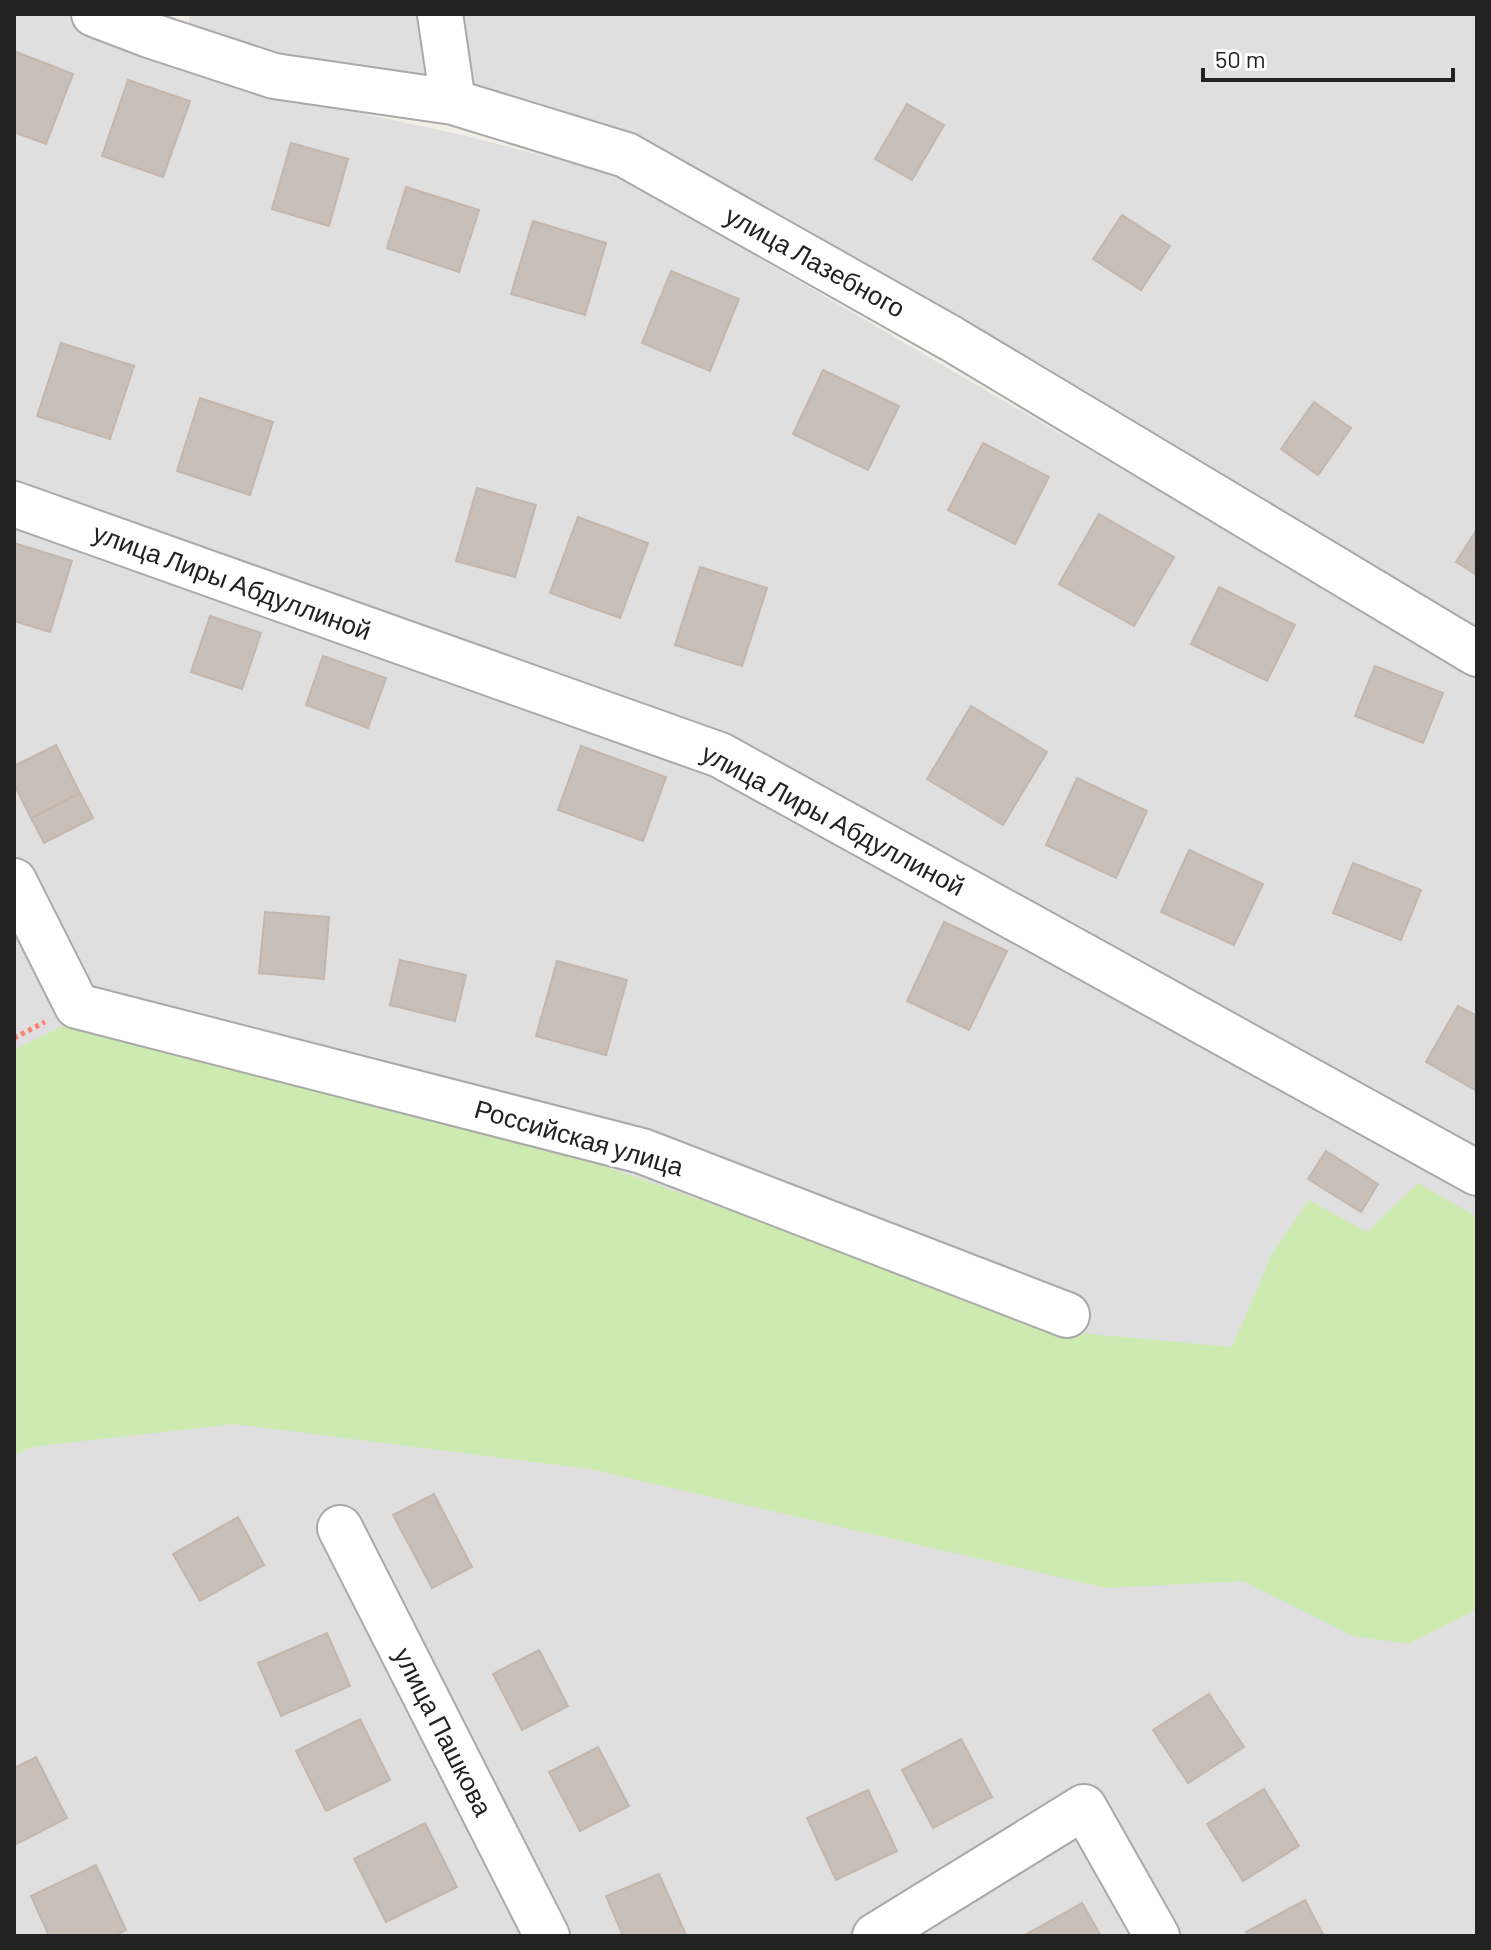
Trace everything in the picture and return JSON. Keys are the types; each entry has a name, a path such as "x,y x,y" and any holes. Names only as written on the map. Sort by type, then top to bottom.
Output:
{"street":[{"name":"улица Лазебного","path":"94,14 274,76 453,102 626,155 952,339 1477,654"},
{"path":"440,14 453,102"},
{"name":"улица Лиры Абдуллиной","path":"14,504 720,755 1477,1173"},
{"name":"Российская улица","path":"14,881 77,1006 642,1151 1067,1315"},
{"name":"улица Пашкова","path":"340,1528 547,1936"},
{"path":"875,1936 1084,1807 1157,1936"}],"shaded area":[{"path":"14,14 172,14 169,56 258,91 467,136 616,175 1477,676 1477,1936 14,1936"},
{"path":"190,14 1477,14 1477,640 634,134 480,93 284,64 189,24"}],"green space":[{"path":"69,1023 504,1131 1079,1333 1232,1347 1273,1252 1309,1200 1367,1232 1418,1183 1477,1217 1477,1609 1408,1644 1353,1636 1243,1581 1106,1588 589,1469 234,1424 31,1447 14,1456 14,1050"}],"building":[{"path":"14,51 73,74 46,144 14,132"},
{"path":"128,80 190,101 163,177 102,156"},
{"path":"907,104 944,125 912,180 875,159"},
{"path":"291,143 348,159 329,226 272,209"},
{"path":"406,187 479,210 459,272 387,248"},
{"path":"1122,215 1170,246 1141,290 1093,259"},
{"path":"533,221 606,243 585,315 511,294"},
{"path":"671,271 739,299 710,371 642,343"},
{"path":"61,343 134,366 110,439 37,416"},
{"path":"823,370 899,406 868,470 793,434"},
{"path":"200,398 273,422 250,495 177,471"},
{"path":"1314,402 1351,428 1318,475 1281,449"},
{"path":"983,443 1049,477 1015,544 948,510"},
{"path":"477,488 536,505 515,577 456,561"},
{"path":"1099,514 1174,557 1134,626 1059,584"},
{"path":"578,517 648,543 620,618 550,593"},
{"path":"1477,529 1477,575 1456,562"},
{"path":"14,543 72,561 50,632 14,621"},
{"path":"700,567 767,588 742,666 675,645"},
{"path":"1219,587 1295,625 1267,681 1191,644"},
{"path":"210,616 261,633 242,689 191,672"},
{"path":"323,656 386,678 368,728 306,705"},
{"path":"1375,666 1443,693 1423,743 1355,716"},
{"path":"971,706 1047,752 1003,825 927,779"},
{"path":"56,745 80,793 31,818 14,784 14,766"},
{"path":"581,746 666,777 643,841 558,810"},
{"path":"1077,778 1147,811 1116,878 1046,845"},
{"path":"80,793 93,818 44,843 31,818"},
{"path":"1189,850 1263,884 1234,945 1161,912"},
{"path":"1353,863 1421,890 1401,940 1333,913"},
{"path":"265,912 329,917 324,979 259,973"},
{"path":"944,922 1007,951 969,1030 907,1001"},
{"path":"400,960 466,975 455,1021 390,1005"},
{"path":"557,961 627,980 606,1055 536,1036"},
{"path":"1458,1006 1477,1016 1477,1091 1426,1062"},
{"path":"1326,1151 1378,1184 1361,1212 1308,1179"},
{"path":"434,1494 472,1567 432,1588 393,1515"},
{"path":"238,1517 264,1565 200,1601 173,1554"},
{"path":"327,1633 350,1686 281,1716 258,1663"},
{"path":"539,1650 568,1706 522,1730 493,1674"},
{"path":"1209,1694 1244,1747 1188,1783 1153,1730"},
{"path":"360,1719 390,1780 326,1811 296,1751"},
{"path":"961,1739 992,1797 933,1828 902,1770"},
{"path":"598,1747 629,1806 580,1831 549,1772"},
{"path":"36,1757 67,1818 14,1845 14,1768"},
{"path":"1264,1789 1299,1846 1243,1881 1207,1824"},
{"path":"868,1790 897,1851 836,1880 807,1818"},
{"path":"425,1823 457,1887 386,1922 354,1859"},
{"path":"96,1865 126,1930 115,1936 49,1936 31,1896"},
{"path":"659,1874 686,1935 623,1936 606,1896"},
{"path":"1305,1900 1324,1936 1248,1936 1246,1932"},
{"path":"1082,1903 1101,1936 1025,1935"}]}
